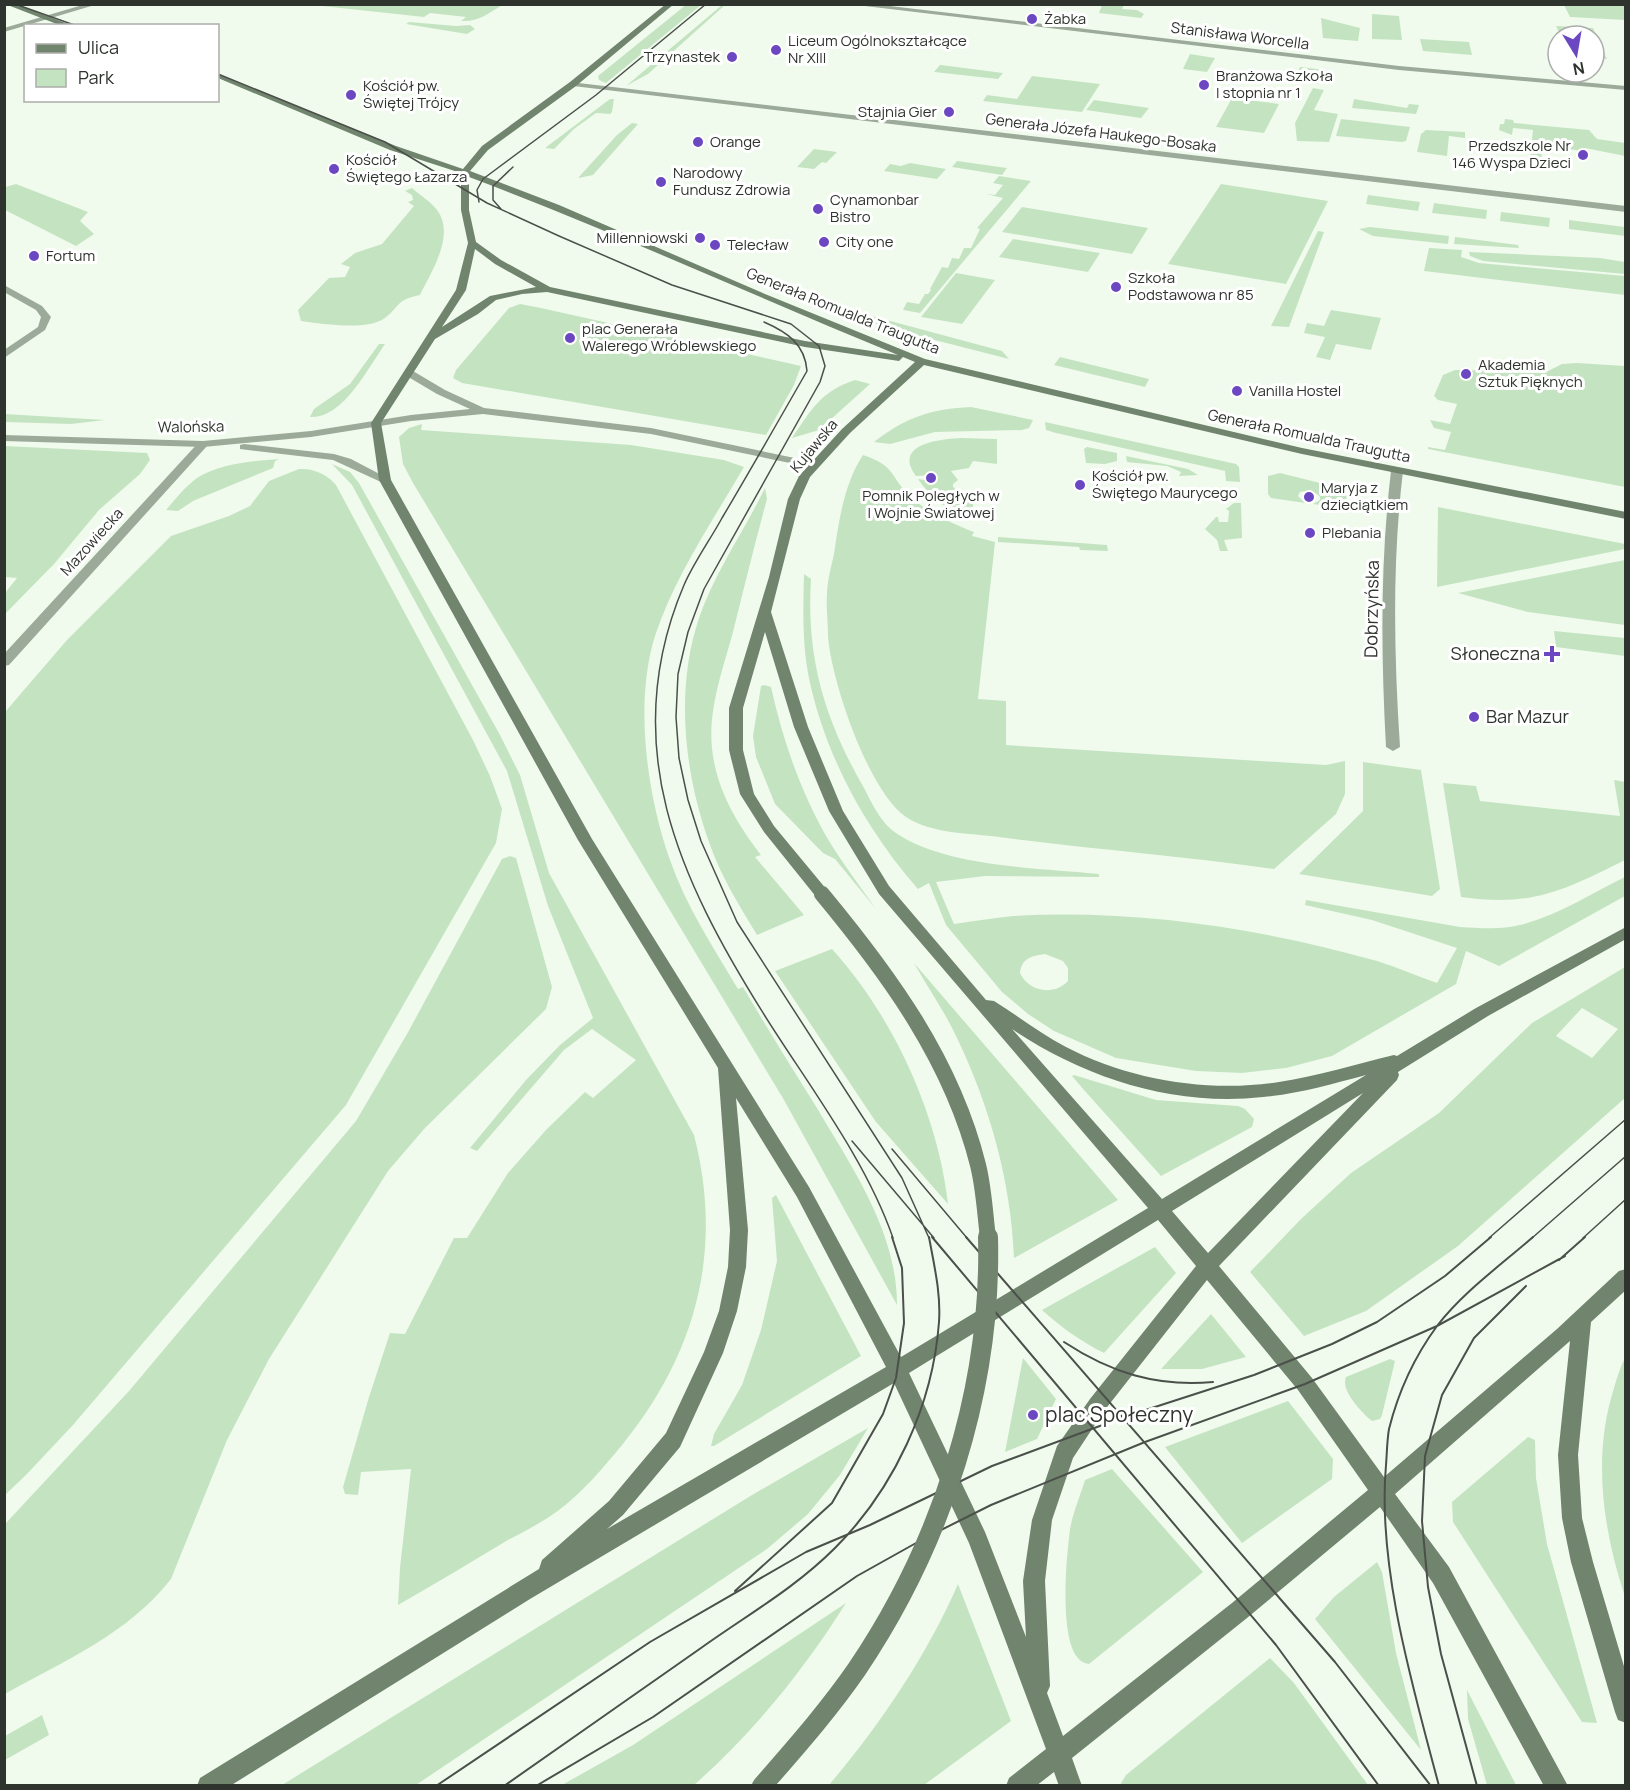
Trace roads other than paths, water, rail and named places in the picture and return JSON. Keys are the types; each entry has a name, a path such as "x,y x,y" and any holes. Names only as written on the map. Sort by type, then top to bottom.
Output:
{"main road":[{"path":"8,4 64,24"},
{"path":"671,4 573,84 485,148 465,172 465,210 472,243 461,290 376,423 385,480 585,840 803,1192 898,1370 978,1539 1071,1785"},
{"name":"Generała Romualda Traugutta","path":"219,76 393,148 465,172 556,207 762,296 922,361 1124,411 1397,471 1626,516"},
{"path":"472,243 498,262 547,289"},
{"path":"432,338 493,298 522,291 547,289 805,344 922,361"},
{"name":"Kujawska","path":"762,1785 803,1740 867,1653 910,1578 942,1507 960,1456 980,1368 988,1307 987,1236 981,1188 967,1129 957,1099 934,1050 908,1005 876,959 759,816 747,794 738,765 735,738 736,708 765,613 794,499 805,476 846,431 922,361"},
{"path":"765,613 801,727 836,811 884,890 973,996 1160,1209 1305,1384 1441,1575 1557,1785"},
{"path":"208,1785 522,1591 898,1370 1482,1012 1626,932"},
{"path":"973,996 1061,1052 1119,1075 1166,1086 1235,1092 1262,1091 1320,1080 1408,1057"},
{"path":"1039,1698 1034,1581 1042,1520 1064,1453 1097,1405 1207,1266 1408,1057"},
{"path":"522,1591 616,1508 673,1440 713,1353 728,1311 737,1267 740,1230 725,1067"},
{"path":"1017,1785 1244,1608 1383,1492 1626,1277"},
{"path":"1582,1318 1568,1455 1572,1518 1582,1562 1626,1712"}],"street":[{"path":"26,24 95,4"},
{"name":"Stanisława Worcella","path":"851,4 1399,68 1626,88"},
{"path":"4,30 24,25"},
{"name":"Generała Józefa Haukego-Bosaka","path":"573,84 1626,209"},
{"path":"4,288 39,308 46,316 42,328 4,355"},
{"path":"409,373 441,392 483,411"},
{"path":"376,423 483,411 651,431 814,465"},
{"name":"Walońska","path":"4,438 203,444 311,434 376,423"},
{"path":"203,444 320,454 347,461 385,480"},
{"name":"Mazowiecka","path":"4,662 203,444"},
{"name":"Dobrzyńska","path":"1394,747 1389,648 1392,521 1397,471"}],"tram line":[{"path":"15,4 71,24"},
{"path":"478,198 477,190 483,179 596,95 706,4"},
{"path":"219,74 385,142 478,198"},
{"path":"501,209 493,200 493,186 513,167"},
{"path":"478,198 672,285 791,324 819,346 825,366 820,382 704,589 688,632 678,674 676,717 679,758 688,800 701,841 737,922 902,1178 923,1225"},
{"path":"478,198 479,202"},
{"path":"764,322 780,330 799,346 807,371 684,585 664,644 656,701 657,756 667,809 684,862 706,913 765,1016 852,1152 882,1209 893,1238"},
{"path":"1489,1238 1626,1119"},
{"path":"852,1141 923,1225"},
{"path":"892,1149 967,1238"},
{"path":"1532,1238 1626,1156"},
{"path":"1583,1238 1626,1199"},
{"path":"923,1225 934,1238"},
{"path":"923,1225 929,1238"},
{"path":"735,1591 832,1503 883,1414 896,1378 904,1323 902,1268 892,1237"},
{"path":"847,1535 875,1499 892,1472 907,1444 929,1384 939,1322 937,1279 929,1237"},
{"path":"932,1237 1093,1428"},
{"path":"966,1237 1123,1417"},
{"path":"1123,1417 1254,1375 1332,1344 1377,1322 1445,1276 1491,1237"},
{"path":"1437,1326 1470,1290 1533,1237"},
{"path":"1561,1258 1585,1237"},
{"path":"1561,1258 1565,1256"},
{"path":"1437,1326 1561,1258"},
{"path":"1477,1786 1441,1654 1428,1587 1422,1521 1425,1456 1442,1395 1474,1338 1526,1286"},
{"path":"1144,1442 1305,1384 1437,1326"},
{"path":"1437,1326 1408,1375 1389,1429 1385,1504 1387,1544 1399,1627 1439,1786"},
{"path":"1064,1342 1099,1362 1135,1375 1173,1382 1213,1382"},
{"path":"1093,1428 1123,1417"},
{"path":"1123,1417 1144,1442"},
{"path":"847,1535 992,1466 1093,1428"},
{"path":"1093,1428 1115,1454"},
{"path":"1115,1454 1144,1442"},
{"path":"1144,1442 1335,1662 1431,1786"},
{"path":"536,1786 653,1717 857,1576 991,1505 1115,1454"},
{"path":"1115,1454 1276,1645 1379,1786"},
{"path":"436,1786 650,1642 806,1552 847,1535"},
{"path":"504,1786 787,1589 819,1563 847,1535"}],"place":[{"name":"Żabka","path":"1032,19"},
{"name":"Liceum Ogólnokształcące Nr XIII","path":"776,50"},
{"name":"Trzynastek","path":"732,57"},
{"name":"Branżowa Szkoła I stopnia nr 1","path":"1204,85"},
{"name":"Kościół pw. Świętej Trójcy","path":"351,95"},
{"name":"Stajnia Gier","path":"949,112"},
{"name":"Orange","path":"698,142"},
{"name":"Przedszkole Nr 146 Wyspa Dzieci","path":"1583,155"},
{"name":"Kościół Świętego Łazarza","path":"334,169"},
{"name":"Narodowy Fundusz Zdrowia","path":"661,182"},
{"name":"Cynamonbar Bistro","path":"818,209"},
{"name":"Millenniowski","path":"700,238"},
{"name":"City one","path":"824,242"},
{"name":"Telecław","path":"715,245"},
{"name":"Fortum","path":"34,256"},
{"name":"Szkoła Podstawowa nr 85","path":"1116,287"},
{"name":"plac Generała Walerego Wróblewskiego","path":"570,338"},
{"name":"Akademia Sztuk Pięknych","path":"1466,374"},
{"name":"Vanilla Hostel","path":"1237,391"},
{"name":"Pomnik Poległych w I Wojnie Światowej","path":"931,478"},
{"name":"Kościół pw. Świętego Maurycego","path":"1080,485"},
{"name":"Maryja z dzieciątkiem","path":"1309,497"},
{"name":"Plebania","path":"1310,533"},
{"name":"Słoneczna","path":"1552,654"},
{"name":"Bar Mazur","path":"1474,717"},
{"name":"plac Społeczny","path":"1033,1415"}]}
